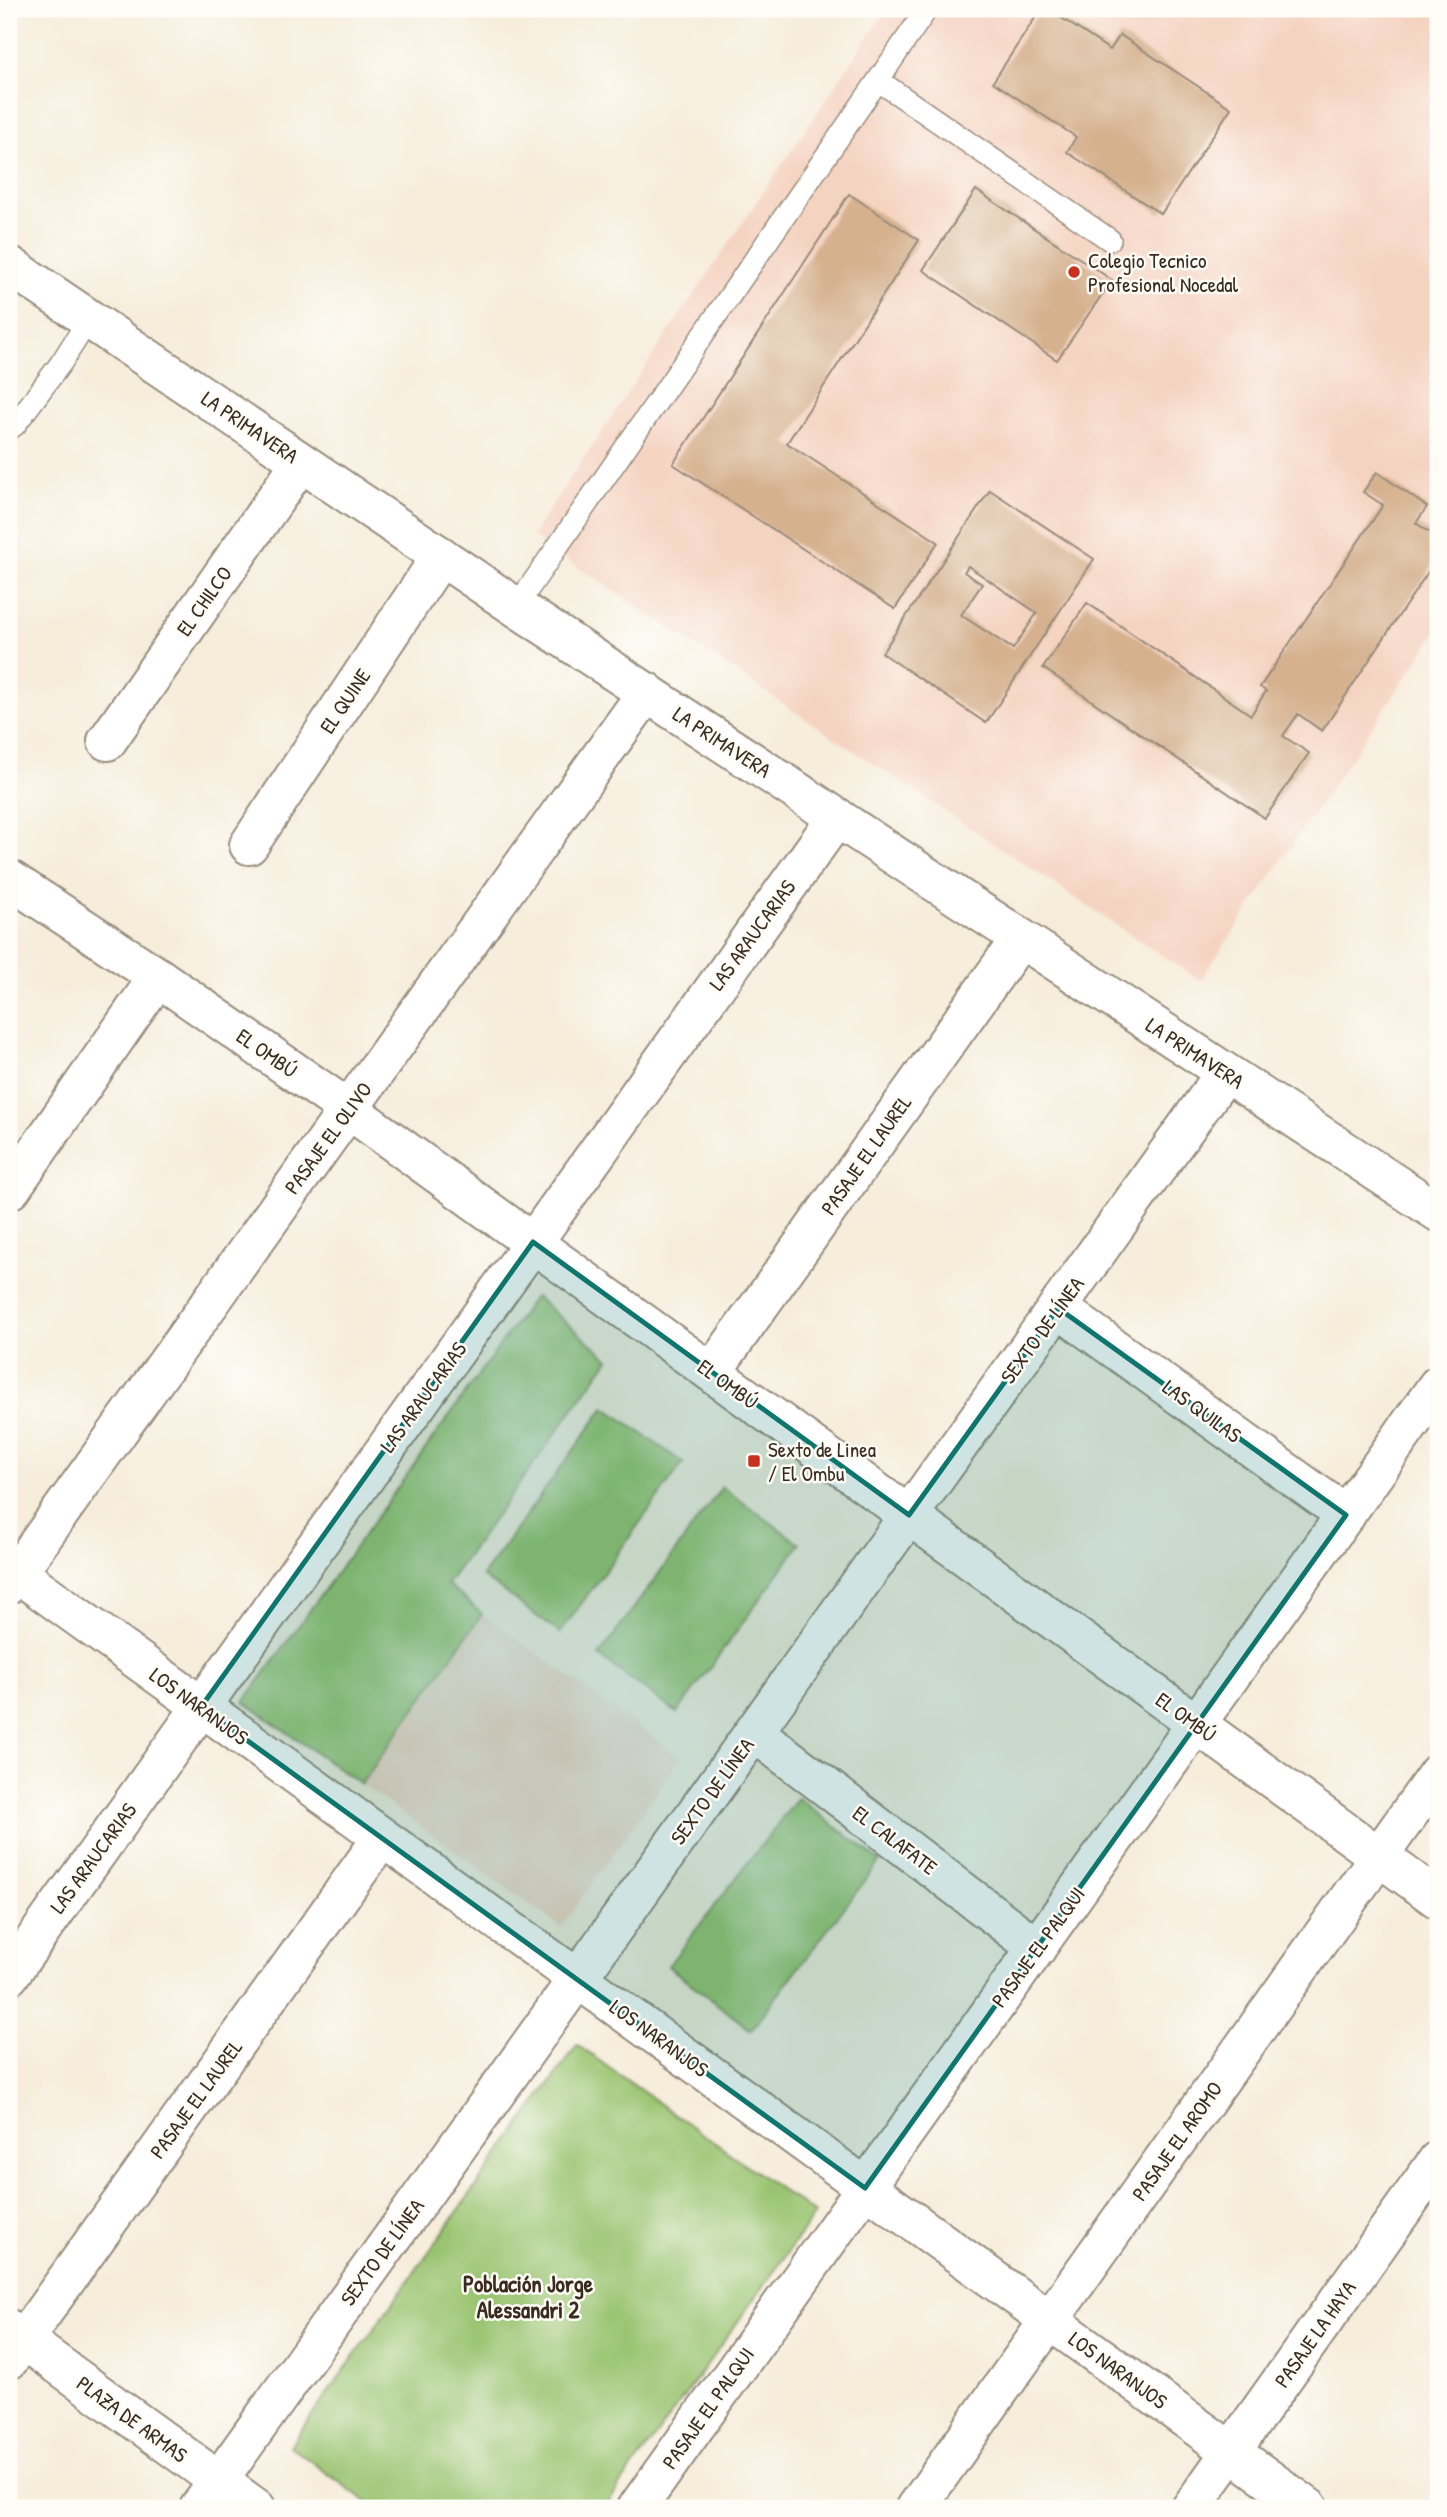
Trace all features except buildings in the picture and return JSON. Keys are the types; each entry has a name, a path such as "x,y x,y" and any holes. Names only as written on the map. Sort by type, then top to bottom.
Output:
{"street":[{"name":"LA PRIMAVERA","path":"9,265 516,607 1438,1212"},
{"name":"EL CHILCO","path":"107,741 302,462"},
{"name":"EL QUINE","path":"249,845 441,556"},
{"name":"PASAJE EL OLIVO","path":"11,1575 647,692"},
{"name":"LAS ARAUCARIAS","path":"9,1976 837,817"},
{"name":"EL OMBÚ","path":"9,880 158,977 348,1109 1438,1899"},
{"name":"PASAJE EL LAUREL","path":"712,1372 1021,938"},
{"path":"11,1189 158,977"},
{"name":"SEXTO DE LÍNEA","path":"208,2494 1225,1073"},
{"name":"LAS QUILAS","path":"1058,1308 1346,1515"},
{"name":"PASAJE EL PALQUI","path":"637,2508 1438,1385"},
{"name":"LOS NARANJOS","path":"11,1575 201,1707 1309,2508"},
{"name":"EL CALAFATE","path":"754,1732 1037,1948"},
{"name":"PASAJE EL AROMO","path":"916,2508 1438,1773"},
{"name":"PASAJE EL LAUREL","path":"14,2343 383,1838"},
{"name":"PASAJE LA HAYA","path":"1191,2508 1438,2160"},
{"name":"PLAZA DE ARMAS","path":"14,2343 208,2494 256,2508"}],"lane":[{"path":"516,607 927,9"},
{"path":"879,81 1110,240"},
{"path":"9,429 15,425 61,363 89,319"}],"highlighted area":[{"path":"533,1242 909,1515 1058,1308 1346,1515 865,2188 201,1707"}],"shaded area":[{"name":"Colegio Tecnico Profesional Nocedal","path":"887,9 1438,9 1438,630 1200,981 531,536"},
{"path":"482,1614 682,1758 561,1927 361,1784"}],"green space":[{"path":"535,1296 609,1359 447,1584 482,1614 361,1784 244,1702"},
{"path":"605,1407 683,1463 560,1633 482,1576"},
{"path":"722,1487 800,1544 677,1713 599,1656"},
{"path":"798,1798 880,1861 751,2030 668,1966"},
{"path":"577,2045 815,2214 604,2508 375,2508 290,2446"}],"place":[{"name":"Colegio Tecnico Profesional Nocedal","path":"1074,272"},
{"name":"Sexto de Linea / El Ombu","path":"754,1461"}],"district":[{"name":"Población Jorge Alessandri 2","path":"528,2296"}]}
